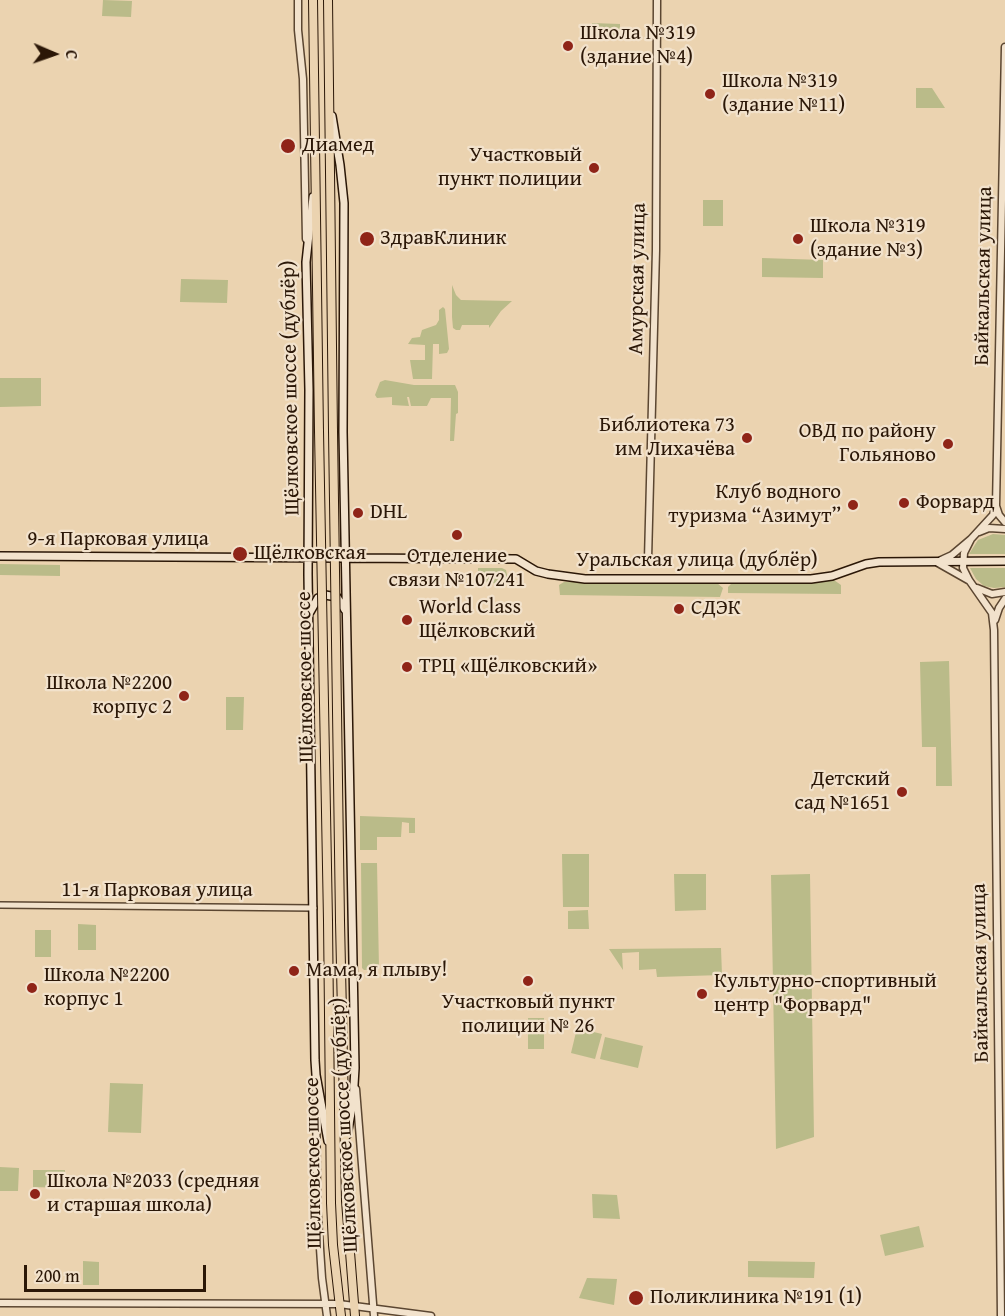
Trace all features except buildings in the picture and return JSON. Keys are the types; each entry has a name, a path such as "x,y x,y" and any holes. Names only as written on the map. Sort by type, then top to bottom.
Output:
{"main road":[{"name":"Щёлковское шоссе","path":"313,0 331,1162 333,1245 341,1316"},
{"name":"Щёлковское шоссе","path":"328,0 340,921 345,1159 355,1316"},
{"name":"Щёлковское шоссе (дублёр)","path":"330,105 344,203 342,378 355,1068"},
{"path":"306,262 315,171"},
{"name":"Щёлковское шоссе (дублёр)","path":"306,262 316,1075"},
{"name":"9-я Парковая улица","path":"0,556 516,559"},
{"name":"Уральская улица (дублёр)","path":"516,559 536,571 585,579 811,579 832,576 879,562 1005,561"},
{"path":"309,615 318,598 325,595 337,597 346,613"},
{"path":"345,1159 355,1068"},
{"path":"316,1075 331,1162"}],"street":[{"name":"Щёлковское шоссе (дублёр)","path":"298,0 303,79 306,262"},
{"name":"Амурская улица","path":"648,559 656,250 657,0"},
{"name":"Байкальская улица","path":"996,506 1003,276 1005,47"},
{"path":"996,506 1005,522"},
{"path":"994,630 992,613 970,582 963,562 964,553 972,538 993,514 996,506"},
{"path":"931,562 947,558 989,528 1005,529"},
{"path":"931,562 942,564 984,592 992,594 1005,592"},
{"path":"994,630 996,613 1005,599"},
{"name":"Байкальская улица","path":"994,630 1002,1316"},
{"name":"11-я Парковая улица","path":"0,905 314,908"},
{"name":"Щёлковское шоссе (дублёр)","path":"355,1068 374,1316"},
{"name":"Щёлковское шоссе (дублёр)","path":"316,1075 317,1204 327,1316"},
{"path":"0,1303 339,1304 431,1316"}],"green space":[{"path":"103,0 132,1 131,17 102,16"},
{"path":"592,23 620,24 620,39 592,39"},
{"path":"916,88 932,88 945,108 916,108"},
{"path":"703,200 723,200 723,226 703,226"},
{"path":"762,258 823,260 823,278 762,277"},
{"path":"181,279 228,280 227,303 180,302"},
{"path":"452,285 461,300 512,301 501,311 489,328 489,325 462,325 460,330 456,330 453,328 452,317"},
{"path":"443,307 449,349 447,353 439,354 439,344 433,344 432,379 413,379 410,360 425,360 425,345 408,344 412,338 420,337 422,330 436,325 439,320 439,310"},
{"path":"0,378 41,378 41,406 0,407"},
{"path":"385,380 414,385 455,385 458,392 458,413 456,414 454,441 450,441 451,398 431,398 427,406 411,406 409,397 407,397 409,406 392,405 392,397 377,398 375,395 380,382"},
{"path":"993,534 1005,535 1005,554 969,554 978,540"},
{"path":"0,564 60,565 60,576 0,575"},
{"path":"478,568 502,568 506,570 508,579 499,584 478,581"},
{"path":"970,568 1005,568 1005,587 984,586 976,579"},
{"path":"834,580 841,585 841,594 728,593 728,587 732,583 811,583"},
{"path":"564,582 717,583 723,588 720,597 560,595 559,585"},
{"path":"949,661 952,786 936,786 936,747 922,747 920,662"},
{"path":"226,697 244,697 243,730 226,730"},
{"path":"360,816 415,818 415,833 409,833 409,823 402,822 401,837 377,837 377,850 360,850"},
{"path":"562,854 589,854 589,907 563,907"},
{"path":"361,863 377,863 379,969 364,970 362,968"},
{"path":"674,874 706,874 706,910 675,911"},
{"path":"810,874 814,1137 776,1149 771,875"},
{"path":"588,910 589,929 568,929 568,911"},
{"path":"78,924 96,925 96,950 78,950"},
{"path":"35,930 51,930 51,957 35,957"},
{"path":"721,948 722,975 657,977 656,969 639,970 639,952 622,953 623,970 609,949"},
{"path":"528,1018 544,1018 544,1049 528,1049"},
{"path":"577,1028 602,1034 595,1059 571,1053"},
{"path":"605,1037 643,1046 638,1068 600,1059"},
{"path":"110,1083 143,1084 141,1133 108,1132"},
{"path":"0,1167 19,1168 18,1191 0,1191"},
{"path":"33,1170 65,1170 64,1188 33,1187"},
{"path":"592,1194 617,1195 620,1219 593,1218"},
{"path":"919,1226 924,1247 885,1256 880,1235"},
{"path":"83,1261 99,1262 99,1285 83,1285"},
{"path":"748,1261 815,1262 814,1278 748,1277"},
{"path":"587,1278 617,1279 614,1305 579,1298"}],"place":[{"name":"Школа №319 (здание №4)","path":"568,46"},
{"name":"Школа №319 (здание №11)","path":"710,94"},
{"name":"Диамед","path":"288,146"},
{"name":"Участковый пункт полиции","path":"594,168"},
{"name":"ЗдравКлиник","path":"367,239"},
{"name":"Школа №319 (здание №3)","path":"798,239"},
{"name":"Библиотека 73 им Лихачёва","path":"747,438"},
{"name":"ОВД по району Гольяново","path":"948,444"},
{"name":"Форвард","path":"904,503"},
{"name":"Клуб водного туризма “Азимут”","path":"853,505"},
{"name":"DHL","path":"358,513"},
{"name":"Отделение связи №107241","path":"457,535"},
{"name":"Щёлковская","path":"240,554"},
{"name":"СДЭК","path":"679,609"},
{"name":"World Class Щёлковский","path":"407,620"},
{"name":"ТРЦ «Щёлковский»","path":"407,667"},
{"name":"Школа №2200 корпус 2","path":"184,696"},
{"name":"Детский сад №1651","path":"902,792"},
{"name":"Мама, я плыву!","path":"294,971"},
{"name":"Участковый пункт полиции № 26","path":"528,981"},
{"name":"Школа №2200 корпус 1","path":"32,988"},
{"name":"Культурно-спортивный центр \"Форвард\"","path":"702,994"},
{"name":"Школа №2033 (средняя и старшая школа)","path":"35,1194"},
{"name":"Поликлиника №191 (1)","path":"636,1298"}]}
